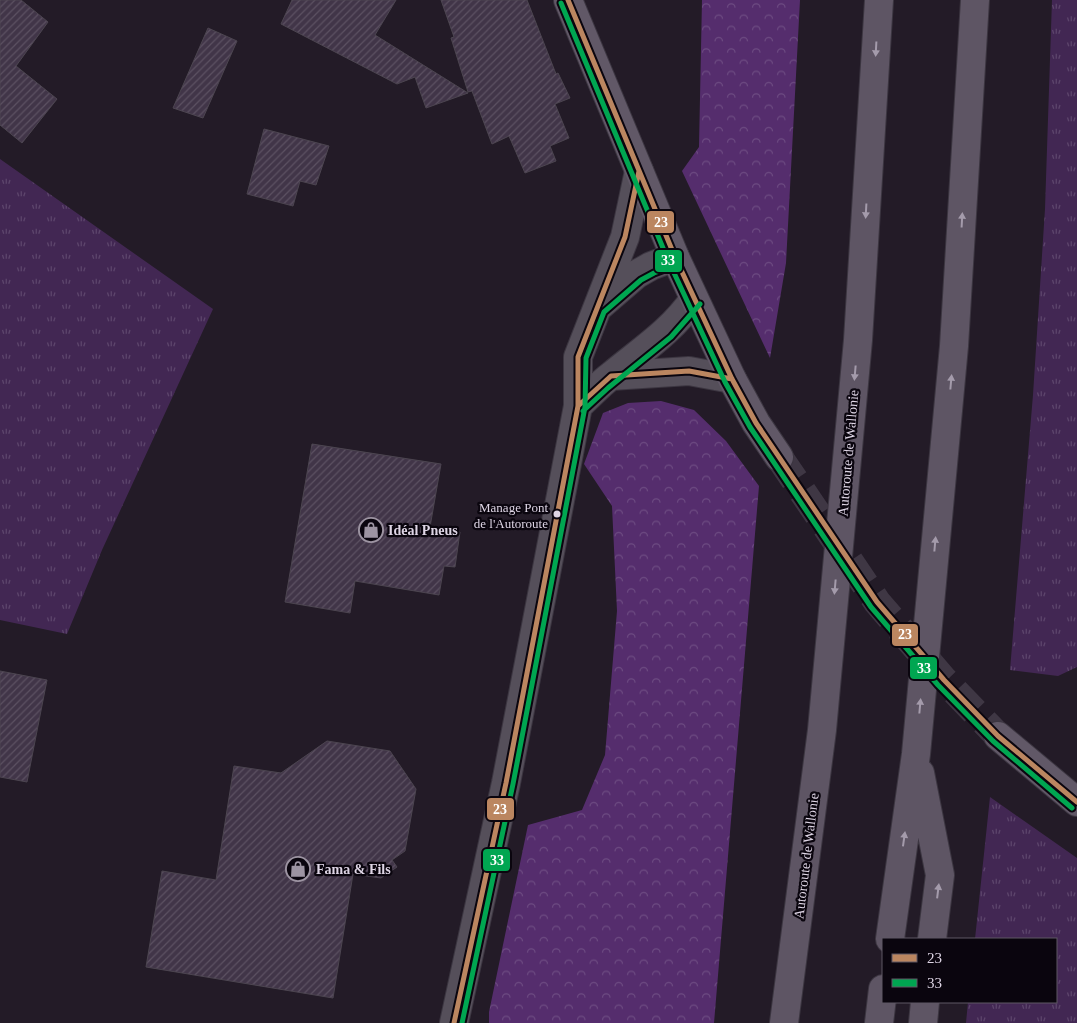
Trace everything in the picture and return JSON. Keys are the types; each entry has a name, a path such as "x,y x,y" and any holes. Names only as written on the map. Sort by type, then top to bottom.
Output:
{"highway":[{"name":"Autoroute de Wallonie","path":"784,1023 822,730 856,360 879,0"},
{"path":"890,938 916,754 954,346 975,0"},
{"path":"916,754 940,874 932,938"},
{"path":"878,1023 882,996"},
{"path":"923,1023 925,1003"}],"main road":[{"path":"568,0 694,299 732,380 756,423 779,457"},
{"path":"998,736 1077,802"}],"street":[{"path":"454,1023 506,783 578,406 578,357 625,236 639,171"},
{"path":"598,308 637,274 651,266 675,257"},
{"path":"578,406 611,376 662,336 682,317 694,299"},
{"path":"611,376 689,372 732,380"}],"green space":[{"path":"702,0 800,0 786,263 770,358 682,171 699,147"},
{"path":"1052,0 1077,0 1077,667 1058,676 1010,670 1033,395 1045,209"},
{"path":"0,159 213,309 102,550 67,634 0,620"},
{"path":"661,401 694,410 726,441 759,486 714,1023 489,1023 489,1012 528,825 582,810 605,755 617,611 612,506 584,464 603,413 628,403"},
{"path":"990,797 1077,858 1077,1023 966,1023 968,1003 1057,1003 1057,938 975,938"}],"building":[{"path":"0,0 21,0 48,22 16,66 57,99 22,143 0,125"},
{"path":"292,0 396,0 375,35 468,93 426,108 415,77 397,84 281,24"},
{"path":"441,0 527,0 556,74 558,73 570,98 555,104 569,138 550,146 556,161 525,173 509,136 492,144 472,91 468,92 451,38 454,37"},
{"path":"208,28 237,41 203,118 173,108"},
{"path":"264,129 329,146 316,185 300,181 293,206 247,194"},
{"name":"Idéal Pneus","path":"312,444 441,464 430,527 460,532 455,567 444,566 439,595 355,581 350,613 285,602"},
{"path":"0,671 47,680 27,782 0,777"},
{"name":"Fama & Fils","path":"327,741 390,751 416,789 405,851 392,860 397,867 381,878 353,874 333,998 146,967 162,871 216,880 234,766 281,773"}],"tunnel":[{"path":"779,457 877,602 944,680 998,736"}],"transit line":[{"name":"23","path":"568,0 675,257 732,379 756,423 877,602 944,680 998,736 1077,802"},
{"name":"33","path":"561,3 668,260 725,382 750,427 871,607 938,685 993,741 1072,808"},
{"name":"23","path":"454,1023 506,783 578,406 578,357 625,237 639,171"},
{"name":"33","path":"462,1023 513,784 585,407 586,358 604,312 641,280 678,264"},
{"name":"33","path":"583,411 608,388 671,337 700,304"},
{"name":"23","path":"578,406 611,376 689,371 732,379"}],"place":[{"name":"Manage Pont de l'Autoroute","path":"557,514"},
{"name":"Idéal Pneus","path":"371,530"},
{"name":"Fama & Fils","path":"298,869"}]}
